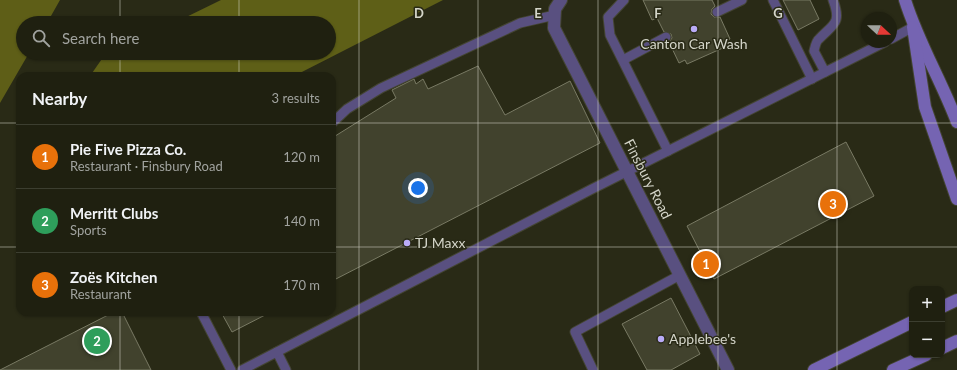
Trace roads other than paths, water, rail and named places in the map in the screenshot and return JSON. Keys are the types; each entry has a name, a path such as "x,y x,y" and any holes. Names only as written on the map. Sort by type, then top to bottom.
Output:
{"street":[{"name":"Finsbury Road","path":"561,0 555,9 554,28 728,370"},
{"path":"905,0 913,27 925,107 957,199"},
{"path":"913,27 948,99 957,122"},
{"path":"945,306 957,300"},
{"path":"814,370 909,323"},
{"path":"945,347 957,341"},
{"path":"893,370 919,358"}],"lane":[{"path":"624,0 608,17 610,34 668,151"},
{"path":"717,12 742,0"},
{"path":"773,0 812,79"},
{"path":"825,72 814,51 817,39 829,32 836,22 836,9 833,0"},
{"path":"336,119 347,109 381,88 520,23 555,15"},
{"path":"897,36 913,27"},
{"path":"623,60 666,38"},
{"path":"242,370 627,171 872,48"},
{"path":"593,370 575,332 680,276"},
{"path":"204,316 231,370"},
{"path":"277,352 286,370"}],"place":[{"name":"Canton Car Wash","path":"694,29"},
{"name":"Zoës Kitchen","path":"833,204"},
{"name":"TJ Maxx","path":"407,243"},
{"name":"Pie Five Pizza Co.","path":"706,264"},
{"name":"Applebee's","path":"661,339"},
{"name":"Merritt Clubs","path":"97,341"}]}
